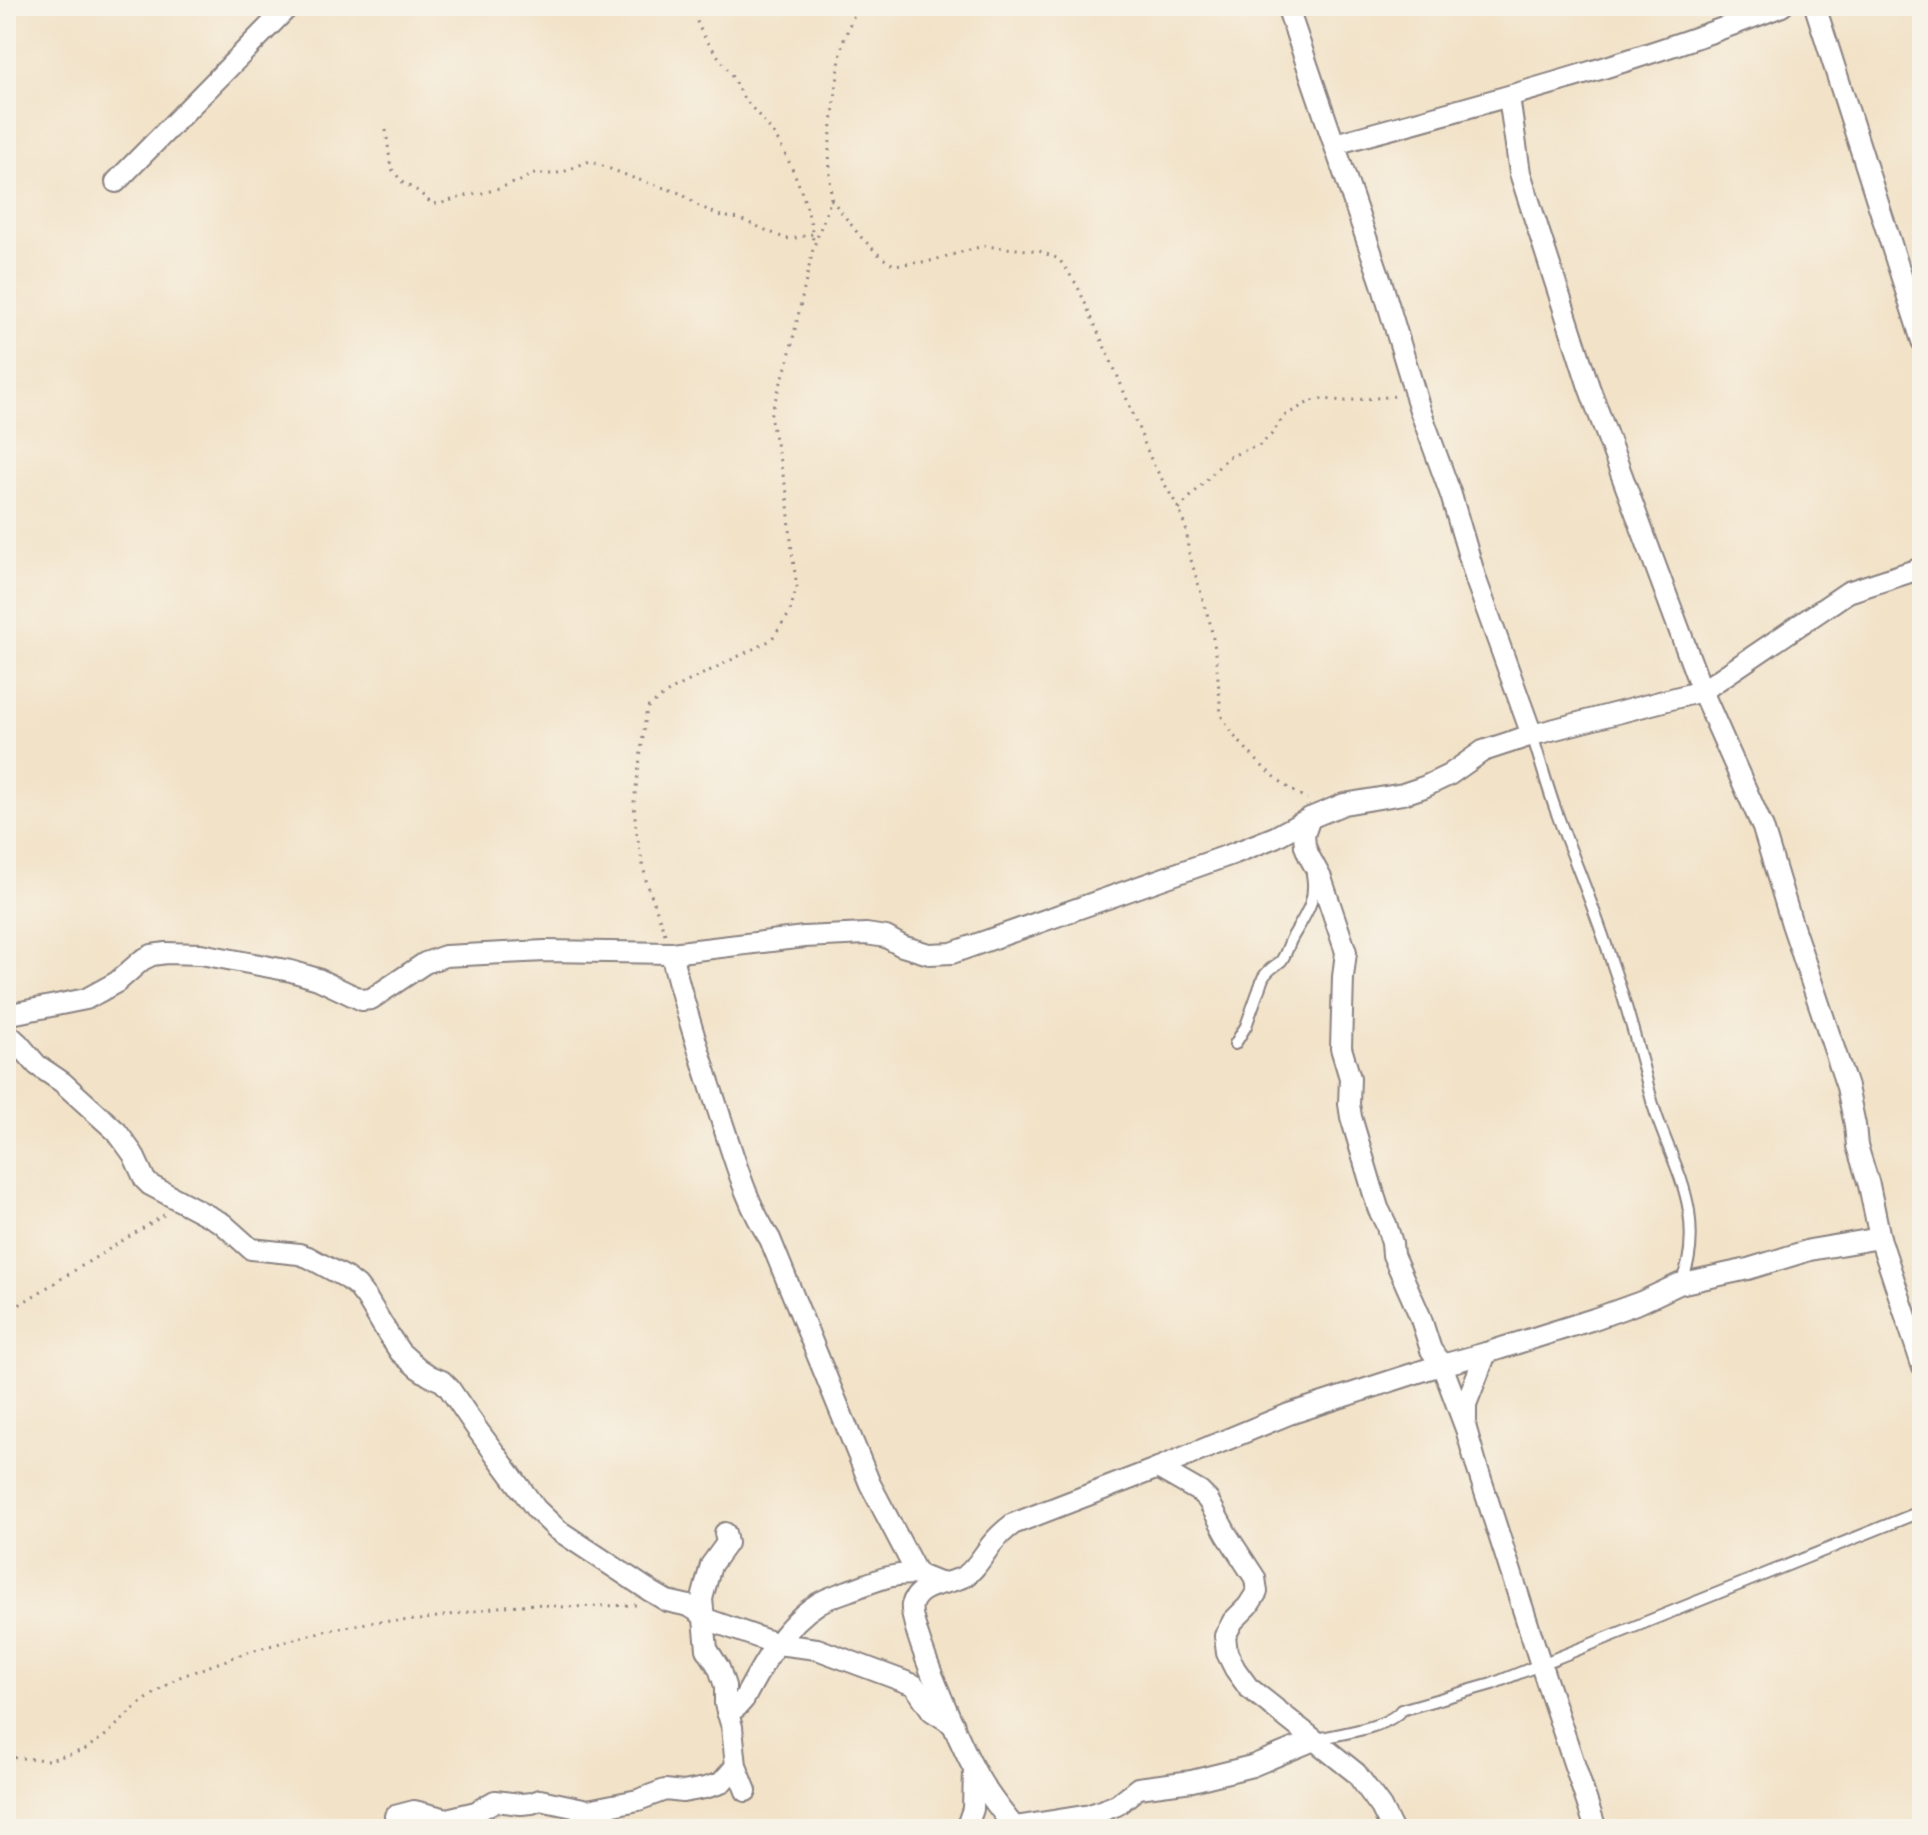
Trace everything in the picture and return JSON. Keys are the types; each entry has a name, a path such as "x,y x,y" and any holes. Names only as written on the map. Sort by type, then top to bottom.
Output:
{"street":[{"path":"116,182 289,6"},
{"path":"1287,6 1382,284 1476,580 1532,735"},
{"path":"1335,144 1509,97 1712,33 1782,6"},
{"path":"1815,6 1922,341"},
{"path":"1509,97 1520,173 1589,387 1702,691 1763,828 1847,1087 1857,1146 1880,1238 1922,1365"},
{"path":"954,1725 932,1711 914,1685 817,1649 777,1644 706,1619 682,1603 667,1601 558,1530 536,1509 449,1388 400,1352 357,1286 308,1257 251,1249 222,1223 150,1185 117,1132 62,1082 37,1065 18,1043 8,1016 86,999 117,982 142,960 166,953 201,954 291,971 318,979 362,1000 371,999 425,963 445,956 545,951 671,953 804,937 866,934 886,937 902,946 929,954 952,953 1235,853 1344,804 1403,794 1424,787 1449,775 1483,751 1532,735 1702,691 1848,592 1922,568"},
{"path":"1319,814 1304,835 1346,952 1341,1048 1350,1078 1351,1117 1378,1208 1392,1243 1393,1255 1418,1311 1431,1350 1442,1365 1466,1429 1596,1829"},
{"path":"671,953 684,1005 739,1175 758,1220 770,1239 876,1499 919,1575"},
{"path":"1314,1740 1252,1766 1192,1781 1138,1788 1117,1805 1090,1815 1016,1828 1005,1817 974,1770 919,1642 911,1607 920,1593 939,1583 966,1576 1013,1524 1289,1414 1594,1319 1679,1284 1748,1269 1810,1250 1880,1238"},
{"path":"1466,1429 1466,1404 1486,1353"},
{"path":"1158,1468 1200,1492 1208,1500 1255,1578 1257,1592 1225,1636 1227,1653 1235,1669 1248,1687 1356,1773 1381,1807 1392,1829"},
{"path":"725,1533 727,1543 711,1565 706,1582 702,1599 703,1615 707,1649 719,1668 725,1686 725,1704 732,1727 736,1766 746,1791"},
{"path":"727,1712 744,1699 757,1674 789,1628 822,1601 896,1574 919,1575 939,1583"},
{"path":"395,1816 414,1811 447,1819 476,1812 495,1801 521,1804 540,1800 588,1810 638,1800 665,1790 683,1792 705,1788 721,1783 736,1766"},
{"path":"966,1829 973,1809 974,1770"}],"lane":[{"path":"1532,735 1554,807 1611,959 1652,1102 1684,1192 1690,1222 1689,1260 1679,1284"},
{"path":"1235,1044 1246,1026 1267,970 1284,958 1310,906 1313,884 1309,856"},
{"path":"1314,1740 1379,1725 1395,1718 1401,1710 1492,1684 1922,1511"}],"path":[{"path":"692,6 703,37 779,146 801,191 813,234 813,249"},
{"path":"671,953 646,880 634,818 647,708 673,689 771,640 789,614 797,587 787,493 770,416 788,361 813,249 831,199 829,149 840,58 843,42 859,6"},
{"path":"386,130 391,168 403,183 431,203 439,204 484,193 523,180 531,174 563,172 590,161 680,193 721,216 755,225 784,238 813,234"},
{"path":"831,199 860,236 894,265 930,261 983,246 1039,251 1059,259 1077,285 1152,462 1179,509 1210,623 1221,715 1234,736 1264,768 1319,814"},
{"path":"1179,509 1228,457 1260,445 1284,416 1311,401 1398,396 1414,390"},
{"path":"6,1313 184,1203"},
{"path":"6,1757 49,1760 84,1750 106,1735 138,1705 177,1678 251,1651 324,1631 505,1606 634,1605 667,1601"}]}
